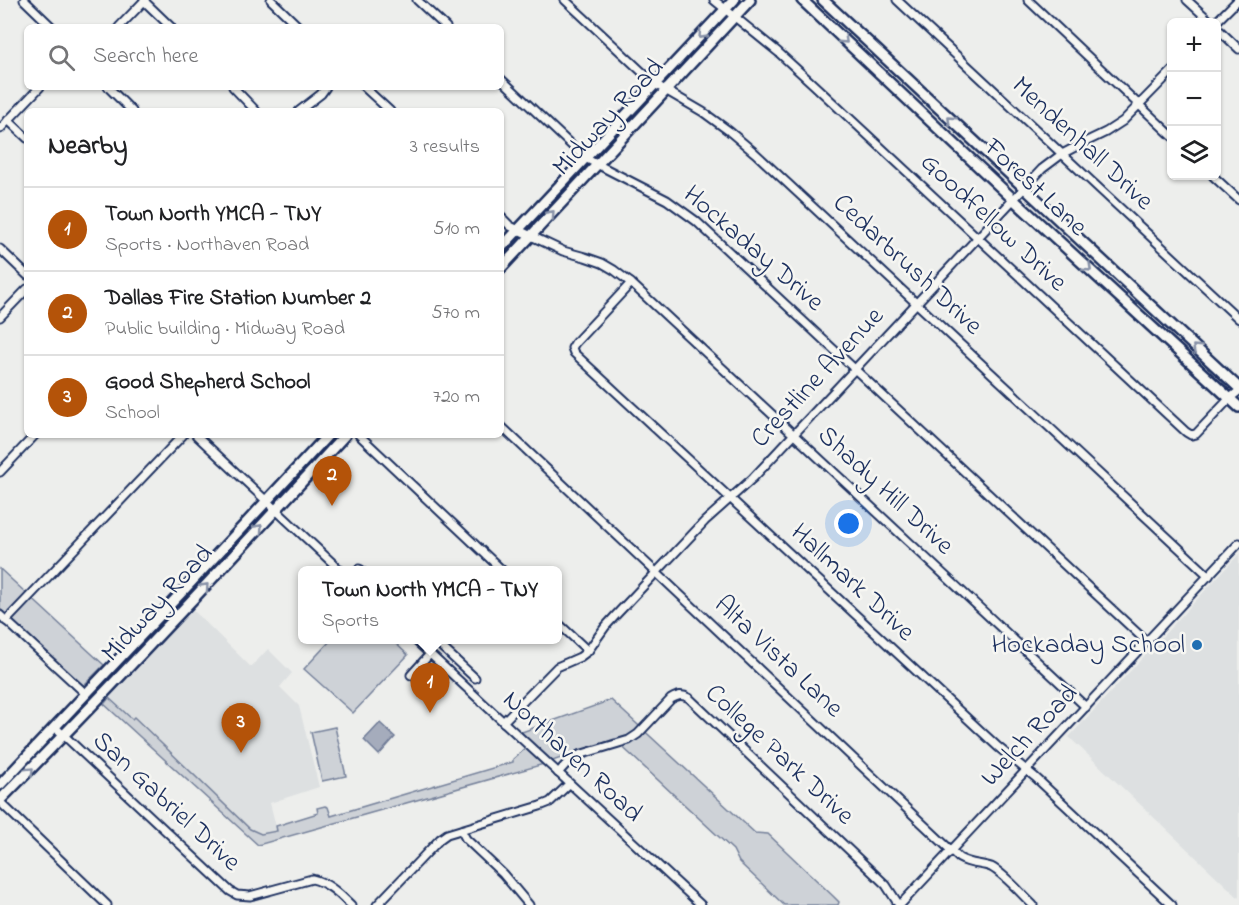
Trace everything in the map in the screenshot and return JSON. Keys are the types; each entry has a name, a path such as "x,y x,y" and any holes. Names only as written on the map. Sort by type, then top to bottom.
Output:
{"main road":[{"name":"Midway Road","path":"504,245 734,0"},
{"name":"Midway Road","path":"504,265 750,0"},
{"name":"Forest Lane","path":"802,0 1014,200 1239,407"},
{"name":"Forest Lane","path":"823,0 1239,390"},
{"name":"Midway Road","path":"0,785 324,438"},
{"name":"Midway Road","path":"0,801 193,600 341,438"}],"street":[{"path":"24,0 49,24"},
{"path":"122,24 144,0 168,24"},
{"path":"271,0 296,24"},
{"path":"417,0 443,24"},
{"name":"Cedarbrush Drive","path":"565,0 655,84 720,124 755,153 1209,576"},
{"name":"Goodfellow Drive","path":"714,0 778,52 1186,432 1191,435 1196,434 1239,390"},
{"name":"Mendenhall Drive","path":"897,0 1239,319"},
{"path":"1028,0 1167,131"},
{"path":"1187,0 1207,18"},
{"path":"1220,18 1238,0"},
{"path":"1221,32 1239,49"},
{"name":"Crestline Avenue","path":"503,722 557,667 588,651 605,627 705,521 753,478 1042,169 1062,154 1123,121 1171,72"},
{"name":"Hockaday Drive","path":"504,82 585,158 667,200 696,221 1147,642"},
{"path":"0,129 37,90"},
{"path":"111,90 129,108"},
{"path":"236,90 253,108"},
{"path":"302,108 324,90"},
{"path":"367,90 387,108"},
{"path":"9,120 24,135"},
{"path":"1217,180 1239,200"},
{"name":"Shady Hill Drive","path":"504,220 510,226 563,251 602,263 631,283 1086,707"},
{"path":"0,249 24,272"},
{"name":"Hallmark Drive","path":"631,283 574,343 572,348 574,353 998,747 1027,770 1172,905"},
{"path":"0,317 24,292"},
{"name":"Alta Vista Lane","path":"504,429 959,858 994,869 1033,905"},
{"path":"0,472 32,438"},
{"path":"6,621 180,438"},
{"path":"199,438 336,566"},
{"path":"362,438 498,566"},
{"name":"Welch Road","path":"900,905 1239,543"},
{"path":"0,615 86,694"},
{"path":"562,626 588,651"},
{"name":"Northaven Road","path":"420,644 701,905"},
{"path":"439,644 475,678"},
{"path":"411,675 430,654"},
{"path":"449,671 459,662"},
{"name":"College Park Drive","path":"558,773 568,762 579,755 629,740 638,735 672,699 677,695 684,695 886,885 900,905"},
{"name":"San Gabriel Drive","path":"55,727 230,891 237,895 250,896 312,879 330,886 351,905"},
{"path":"377,905 440,838 550,802 569,784"},
{"path":"0,801 107,905"},
{"path":"461,830 466,840 503,874 530,905"}],"shaded area":[{"name":"Hockaday School","path":"1239,554 1239,898 1069,737"},
{"path":"0,569 104,665 83,686 0,609"},
{"path":"192,609 251,667 268,649 292,673 280,687 299,706 319,787 270,803 277,831 261,834 250,829 134,718 132,719 109,698"},
{"path":"327,644 396,644 408,655 353,713 304,669"},
{"path":"109,698 132,719 134,717 250,829 261,834 277,831 276,826 318,813 317,808 328,807 331,816 513,762 513,759 526,748 544,764 258,845 104,704"},
{"path":"611,700 755,833 768,834 839,902 838,905 784,905 739,862 733,850 614,739 550,762 519,733"},
{"path":"335,727 346,776 322,781 311,732"}],"water":[{"path":"380,723 395,737 379,755 364,740"}],"place":[{"name":"Dallas Fire Station Number 2","path":"332,506"},
{"name":"Hockaday School","path":"1197,645"},
{"name":"Town North YMCA - TNY","path":"430,713"},
{"name":"Good Shepherd School","path":"241,753"}]}
